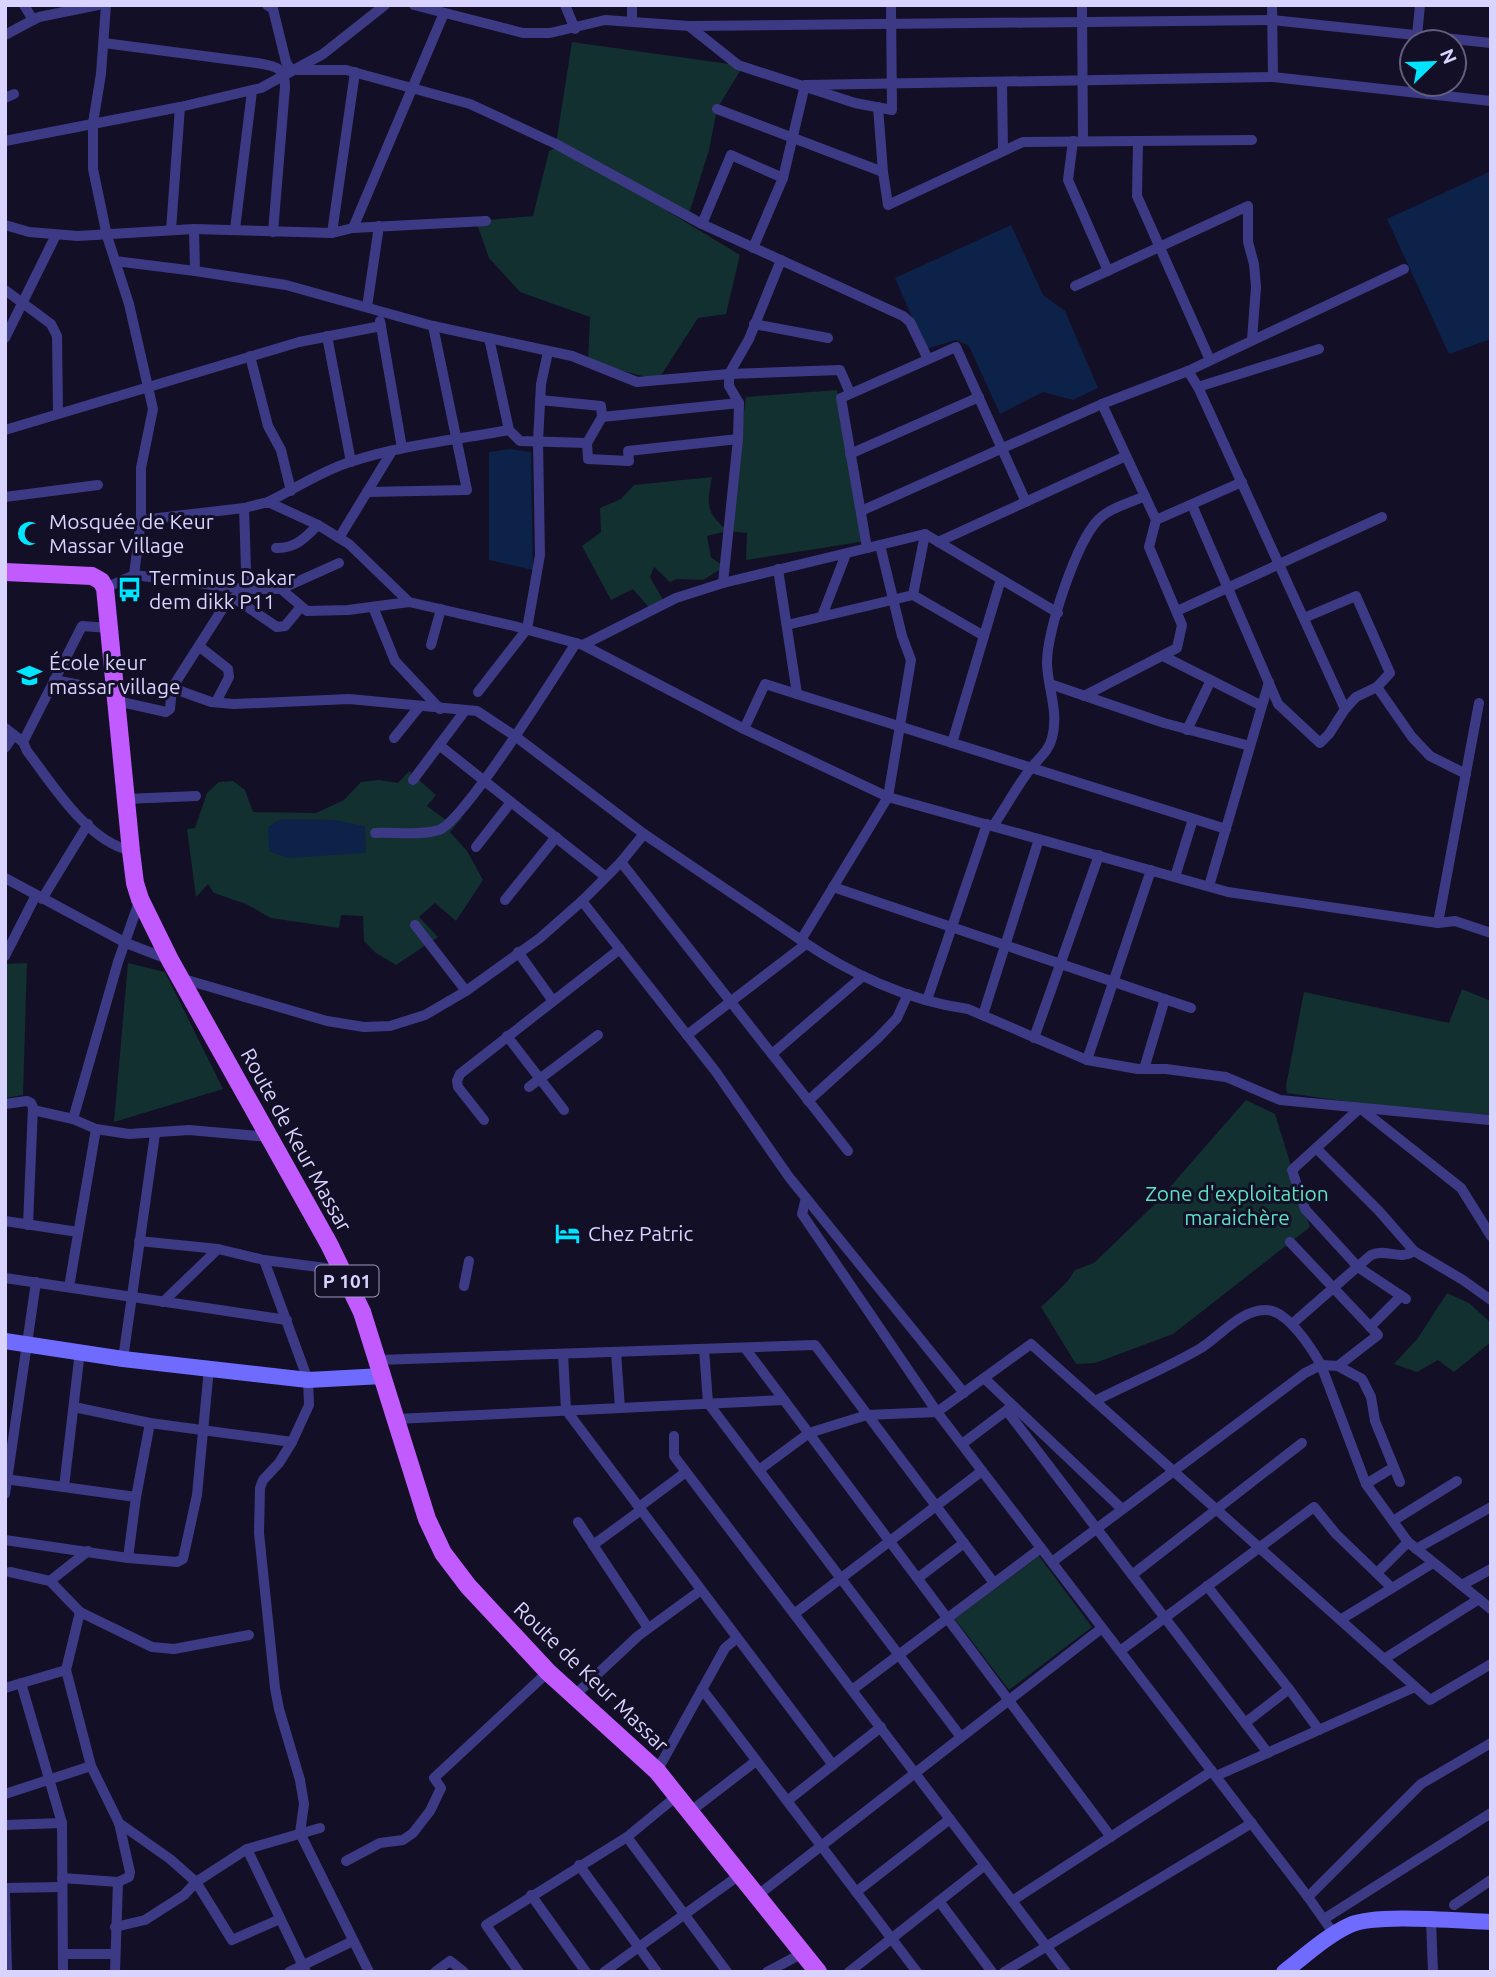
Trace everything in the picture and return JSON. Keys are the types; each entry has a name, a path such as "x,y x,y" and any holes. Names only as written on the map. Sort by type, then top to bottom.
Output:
{"main road":[{"path":"5,572 92,576 101,581 105,588"},
{"name":"Route de Keur Massar","path":"105,588 131,851 140,899 179,978 269,1137 362,1312 427,1519 443,1553 468,1586 548,1672 657,1771 818,1972"}],"street":[{"path":"24,5 33,20"},
{"path":"5,35 39,17 98,5"},
{"path":"106,5 104,44 93,123 93,169 107,236 129,304 154,416 141,468 141,520 134,575"},
{"path":"267,5 273,9 289,68 346,70 470,104 544,138 702,224 903,316 910,321 928,359"},
{"path":"5,128 8,141 251,91 323,54 385,5"},
{"path":"414,5 523,33 550,33 599,21 689,26 1272,20 1398,34"},
{"path":"565,5 575,29"},
{"path":"632,5 632,21"},
{"path":"689,26 738,65 855,103 892,110 891,5"},
{"path":"1082,5 1082,82 1078,141 1068,180 1108,271"},
{"path":"1272,5 1273,77"},
{"path":"1418,28 1420,5"},
{"path":"353,228 444,13"},
{"path":"1468,41 1491,43"},
{"path":"104,44 146,47 268,65 279,69 284,75 273,232"},
{"path":"332,233 355,72"},
{"path":"804,85 1273,77 1491,101"},
{"path":"1002,83 1003,151"},
{"path":"753,248 783,178 804,85"},
{"path":"235,229 251,91"},
{"path":"170,230 180,107"},
{"path":"878,107 888,205 1023,142 1252,139"},
{"path":"717,109 883,172"},
{"path":"1138,141 1137,195 1210,360"},
{"path":"702,224 731,155 783,178"},
{"path":"1075,286 1248,206 1248,242 1256,287 1252,340"},
{"path":"5,225 29,232 56,235 107,236 194,229 332,233 353,228 486,221"},
{"path":"367,307 379,226"},
{"path":"194,229 195,271"},
{"path":"5,338 56,235"},
{"path":"723,583 738,439 739,403 729,386 729,374 749,339 781,260"},
{"path":"115,261 286,285 433,326 572,356 637,382 729,374 841,370 850,393"},
{"path":"861,511 1102,404 1188,371 1404,269"},
{"path":"5,290 54,329 57,336 58,413"},
{"path":"339,538 397,449 379,312"},
{"path":"754,324 828,338"},
{"path":"5,430 250,356 381,326"},
{"path":"367,492 467,490 433,326"},
{"path":"327,337 351,462"},
{"path":"489,338 509,430 520,441 587,443"},
{"path":"867,548 841,398 956,346 1026,502"},
{"path":"1198,387 1319,349"},
{"path":"478,692 527,629 540,555 538,441 540,400 548,352"},
{"path":"250,356 268,426 281,450 291,491"},
{"path":"1188,371 1198,387 1345,709"},
{"path":"850,454 979,397"},
{"path":"540,400 601,406 602,417 587,443 588,459 629,461 628,451 738,439"},
{"path":"602,417 739,403"},
{"path":"1084,696 1177,648 1182,625 1149,547 1156,520 1102,404"},
{"path":"141,520 244,508 268,502 327,471 351,462 397,449 509,430"},
{"path":"938,542 1126,456"},
{"path":"1156,520 1242,482"},
{"path":"5,497 98,485"},
{"path":"927,1000 990,825 1052,740 1056,720 1047,649 1071,566 1096,522 1105,514 1145,496"},
{"path":"268,502 318,525 349,544 409,602"},
{"path":"1192,505 1279,704 1320,743 1356,697 1377,687 1390,673 1356,596 1304,618"},
{"path":"54,680 166,712 170,709 172,688 223,608 244,589 244,508"},
{"path":"1177,611 1382,517"},
{"path":"276,548 294,546 318,525"},
{"path":"375,833 427,832 446,826 483,780 579,644 676,598 723,583 925,534 1058,613"},
{"path":"913,594 925,534"},
{"path":"687,1035 803,942 832,887 888,796 911,660 902,636 880,545"},
{"path":"822,616 846,554"},
{"path":"105,588 134,575 244,589 281,589 339,563"},
{"path":"778,569 797,694"},
{"path":"952,743 1001,579"},
{"path":"281,589 300,608 307,611 321,612 409,602 579,644 744,729 888,796 1039,839 1228,892 1438,923 1455,921 1491,933"},
{"path":"787,625 913,594 984,636"},
{"path":"234,598 277,627 285,626 300,608"},
{"path":"373,607 395,661 440,709"},
{"path":"431,645 441,609"},
{"path":"5,748 54,680 82,626 109,628"},
{"path":"200,647 228,669 229,677 216,702"},
{"path":"1163,656 1262,706"},
{"path":"1187,730 1211,680"},
{"path":"1209,886 1269,682"},
{"path":"744,729 765,684 1226,830"},
{"path":"1050,684 1187,730 1250,746"},
{"path":"1377,687 1412,737 1430,756 1466,774"},
{"path":"172,688 190,696 234,704 349,699 464,712 477,711 515,736 644,834 839,966 863,976 927,1000 968,1009 1087,1060 1143,1069 1166,1069 1226,1077 1280,1100 1489,1120"},
{"path":"1438,923 1479,704"},
{"path":"394,738 419,707"},
{"path":"413,780 464,712"},
{"path":"14,735 66,803 116,847 131,851"},
{"path":"439,745 606,877"},
{"path":"127,799 196,796"},
{"path":"476,847 511,802"},
{"path":"1175,877 1193,819"},
{"path":"5,956 39,897 88,824"},
{"path":"179,978 327,1021 364,1027 390,1026 425,1016 466,991 540,938 621,862 644,834"},
{"path":"505,900 556,837"},
{"path":"982,1015 1039,839"},
{"path":"1034,1038 1099,855"},
{"path":"621,862 848,1151"},
{"path":"1087,1060 1151,870"},
{"path":"5,878 126,943 170,960"},
{"path":"832,887 1191,1008"},
{"path":"73,1119 118,962 140,899"},
{"path":"582,901 749,1117 789,1177 964,1393"},
{"path":"415,925 466,991"},
{"path":"484,1120 458,1087 460,1074 620,949"},
{"path":"518,952 553,1001"},
{"path":"772,1055 863,976"},
{"path":"808,1101 897,1018 908,994"},
{"path":"1143,1069 1165,999"},
{"path":"529,1087 598,1035"},
{"path":"507,1036 564,1110"},
{"path":"5,1104 27,1101 31,1102 33,1110 28,1225"},
{"path":"1360,1108 1292,1170 1306,1209 1357,1267 1404,1298 1370,1327"},
{"path":"1360,1108 1461,1188 1491,1236"},
{"path":"33,1110 73,1119 96,1129 130,1134 189,1130 269,1137"},
{"path":"69,1287 96,1129"},
{"path":"123,1359 155,1134"},
{"path":"1315,1148 1379,1211 1414,1251 1491,1300"},
{"path":"806,1198 802,1214 937,1412 1334,1934"},
{"path":"5,1221 78,1232"},
{"path":"139,1241 218,1249 264,1261 341,1270"},
{"path":"1290,1242 1378,1335 1338,1366"},
{"path":"163,1302 218,1249"},
{"path":"1292,1324 1377,1252 1403,1256 1414,1251"},
{"path":"264,1261 308,1380 309,1405 292,1442 279,1463 263,1480 260,1488 259,1533 279,1709 300,1780 304,1804 300,1833 369,1972"},
{"path":"464,1286 469,1261"},
{"path":"5,1278 287,1320"},
{"path":"5,1494 36,1282"},
{"path":"1095,1401 1201,1348 1248,1315 1265,1310 1274,1311 1292,1324 1311,1347 1321,1365 1366,1484 1412,1545 1491,1609"},
{"path":"5,1341 123,1359 308,1380 380,1368 563,1354 815,1345 994,1583"},
{"path":"759,1470 809,1433 867,1415 937,1412 1031,1343 1430,1700 1491,1664"},
{"path":"745,1348 1111,1837"},
{"path":"704,1349 708,1403 961,1737"},
{"path":"64,1487 80,1351"},
{"path":"616,1352 620,1408"},
{"path":"563,1354 566,1410 833,1765"},
{"path":"1052,1562 1305,1373 1321,1365 1338,1366 1356,1375 1367,1386 1374,1421 1400,1482"},
{"path":"5,1540 128,1558 177,1562 183,1559 197,1495 209,1368"},
{"path":"984,1378 1010,1408 1097,1529 1268,1753"},
{"path":"5,1398 19,1399"},
{"path":"396,1419 784,1400"},
{"path":"74,1407 150,1423 292,1442"},
{"path":"961,1444 1010,1408"},
{"path":"1010,1408 1122,1509"},
{"path":"128,1558 150,1423"},
{"path":"674,1436 674,1456 1066,1972"},
{"path":"1132,1575 1302,1443"},
{"path":"1366,1484 1394,1467"},
{"path":"794,1614 982,1471"},
{"path":"593,1545 686,1472"},
{"path":"6,1479 136,1497"},
{"path":"1393,1521 1457,1481"},
{"path":"1120,1651 1314,1507 1336,1534 1392,1588"},
{"path":"1377,1573 1412,1545 1491,1507"},
{"path":"578,1522 648,1628"},
{"path":"918,1578 964,1543"},
{"path":"852,1690 1041,1548"},
{"path":"50,1581 88,1551"},
{"path":"5,1558 8,1574 50,1581 80,1612 152,1647 174,1649 249,1635"},
{"path":"1340,1620 1433,1563"},
{"path":"1462,1585 1491,1569"},
{"path":"1208,1586 1318,1730"},
{"path":"575,1696 648,1628 701,1590"},
{"path":"1384,1659 1479,1599"},
{"path":"5,1888 118,1882 129,1877 119,1823 91,1766 66,1670 80,1612"},
{"path":"758,1895 1102,1628"},
{"path":"657,1771 725,1647 737,1638"},
{"path":"5,1688 66,1670"},
{"path":"346,1861 380,1843 402,1840 413,1833 430,1811 441,1788 434,1778 548,1672"},
{"path":"21,1683 62,1823 64,1972"},
{"path":"1013,1901 1214,1774 1268,1753 1415,1687"},
{"path":"702,1689 917,1972"},
{"path":"1245,1723 1289,1689"},
{"path":"787,1801 881,1727"},
{"path":"1308,1897 1421,1784 1491,1743"},
{"path":"691,1811 757,1760"},
{"path":"5,1794 91,1766"},
{"path":"519,1972 486,1926 627,1836 678,1795"},
{"path":"1324,1919 1491,1814"},
{"path":"856,1892 950,1819"},
{"path":"5,1825 62,1823"},
{"path":"119,1823 170,1859 196,1882 232,1940 281,1919"},
{"path":"1004,1972 1252,1823"},
{"path":"115,1927 145,1920 247,1849 320,1828"},
{"path":"627,1836 727,1972"},
{"path":"247,1849 304,1968"},
{"path":"579,1865 657,1972"},
{"path":"849,1972 985,1865"},
{"path":"604,1972 741,1874"},
{"path":"1454,1905 1491,1880"},
{"path":"115,1972 118,1882"},
{"path":"5,1895 7,1972"},
{"path":"531,1895 586,1972"},
{"path":"939,1902 992,1972"},
{"path":"1284,1972 1334,1934 1351,1924 1369,1920 1491,1922 1491,1932"},
{"path":"1431,1920 1433,1972"},
{"path":"289,1972 304,1968 353,1941"},
{"path":"767,1972 803,1953"},
{"path":"63,1954 115,1954"},
{"path":"435,1972 450,1961 464,1972"}],"green space":[{"path":"572,42 743,66 717,109 709,150 688,217 583,160 740,255 726,314 698,318 658,380 588,362 590,317 520,292 489,258 476,221 533,216 549,151 559,146 556,144"},
{"path":"837,390 866,541 746,560 747,533 728,531 746,397"},
{"path":"712,477 710,507 715,518 728,531 707,536 711,557 724,567 703,580 677,579 670,582 654,567 650,577 665,603 651,610 633,589 611,600 582,546 601,532 600,508 621,499 634,485"},
{"path":"409,771 436,795 427,806 446,820 454,811 462,818 450,832 467,851 483,880 456,921 435,903 419,917 438,937 396,965 376,953 364,941 363,916 341,915 339,928 271,918 246,904 214,893 208,884 196,897 187,829 195,828 207,793 219,782 233,781 245,790 253,812 316,813 344,800 361,782 379,780 398,783"},
{"path":"27,963 23,1095 5,1098 5,964"},
{"path":"128,963 165,972 223,1089 114,1122"},
{"path":"1462,989 1491,1001 1491,1115 1364,1104 1287,1093 1286,1086 1304,992 1449,1023"},
{"name":"Zone d'exploitation maraichère","path":"1246,1100 1275,1114 1310,1227 1173,1334 1095,1363 1076,1364 1041,1307 1068,1281 1075,1270 1094,1263 1156,1203"},
{"path":"1447,1293 1469,1303 1491,1323 1491,1342 1454,1372 1438,1360 1417,1372 1394,1364 1418,1338"},
{"path":"1039,1556 1092,1627 1009,1690 955,1619"}],"water":[{"path":"1491,171 1491,339 1449,354 1387,219"},
{"path":"1011,225 1043,295 1065,311 1098,388 1073,400 1043,392 1000,414 969,346 956,340 926,349 895,278"},
{"path":"510,449 531,452 533,570 489,560 489,452"},
{"path":"281,819 334,820 365,826 366,853 287,858 269,851 268,827"}],"place":[{"name":"Mosquée de Keur Massar Village","path":"29,534"},
{"name":"Terminus Dakar dem dikk P11","path":"129,590"},
{"name":"École keur massar village","path":"29,675"},
{"name":"Chez Patric","path":"568,1234"}]}
